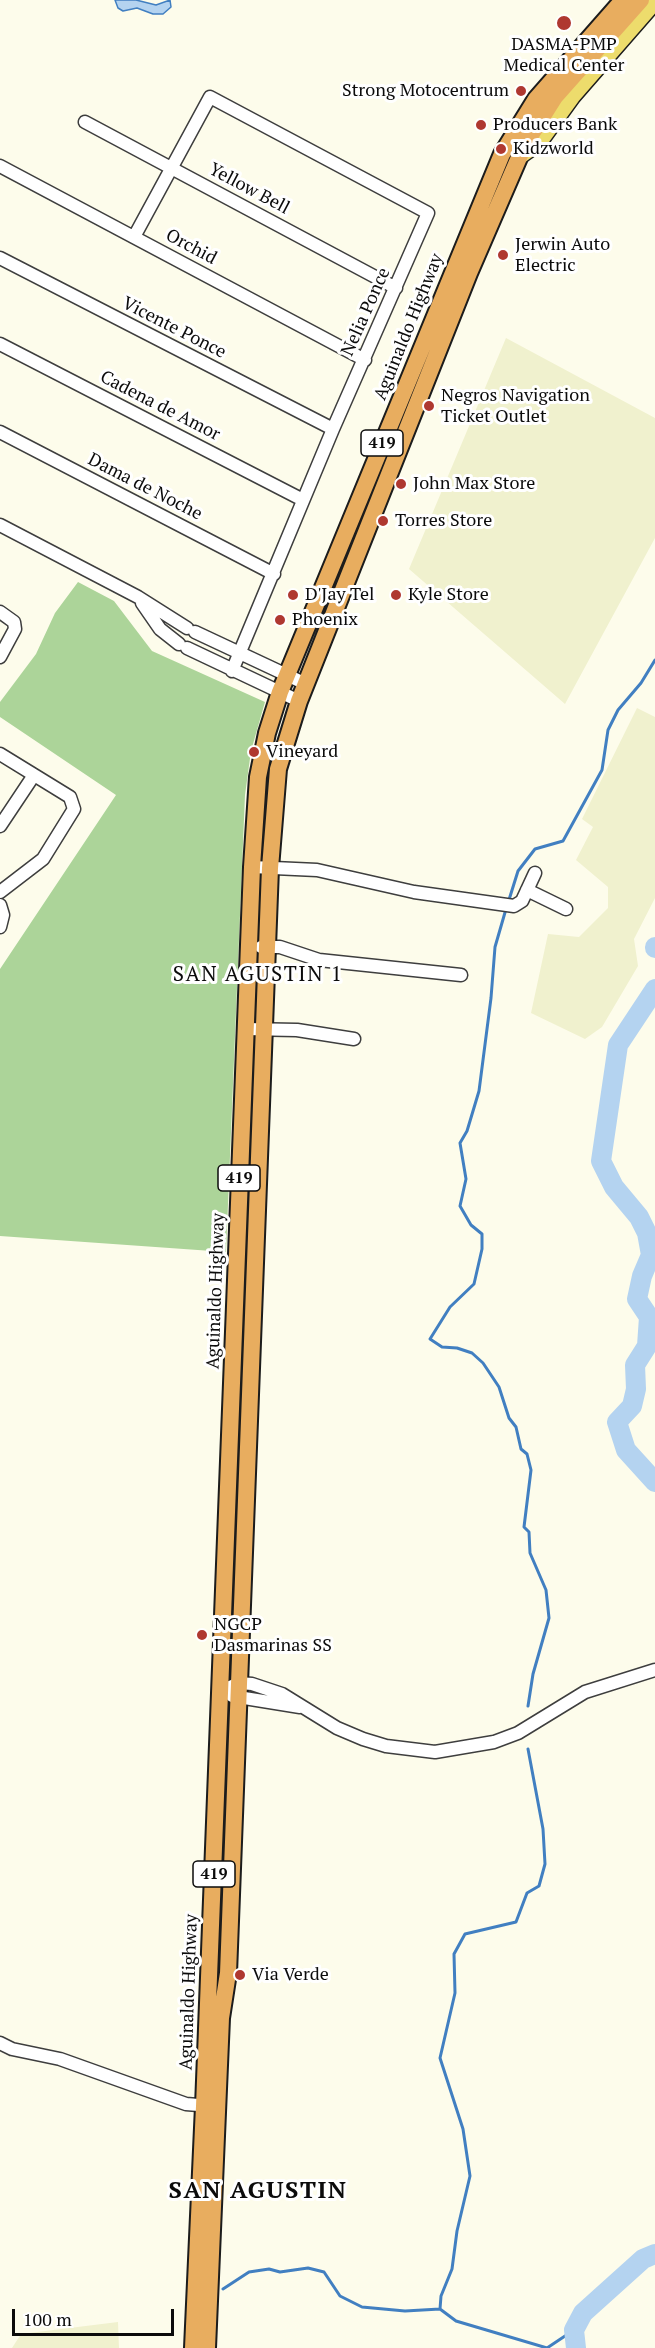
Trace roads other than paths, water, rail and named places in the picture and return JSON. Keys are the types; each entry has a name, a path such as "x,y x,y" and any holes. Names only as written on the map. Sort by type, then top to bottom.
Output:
{"highway":[{"name":"Aguinaldo Highway","path":"200,2343 211,2106 221,1690 248,947 258,777 267,733 280,692 502,154 542,93 622,0"},
{"name":"Aguinaldo Highway","path":"211,2106 228,1973 270,868 273,799 278,769 299,701 469,273 519,157 546,108 651,5"},
{"path":"240,1170 259,1172"}],"street":[{"name":"Nelia Ponce","path":"171,168 210,97 428,213 333,429 232,671"},
{"name":"Yellow Bell","path":"85,122 396,288"},
{"name":"Orchid","path":"0,166 365,360"},
{"path":"134,237 171,168"},
{"name":"Vicente Ponce","path":"0,258 333,429"},
{"name":"Cadena de Amor","path":"0,344 303,500"},
{"name":"Dama de Noche","path":"0,432 274,574"},
{"path":"0,525 138,597 191,630 306,684"},
{"path":"138,597 160,629 183,646 299,701"},
{"path":"0,612 9,616 14,622 15,629 0,657"},
{"path":"0,754 70,797 74,809 43,859 0,892"},
{"path":"0,826 34,775"},
{"path":"252,867 317,870 414,892 509,904 522,901 535,873"},
{"path":"527,890 566,909"},
{"path":"0,905 3,915 0,927"},
{"path":"248,947 280,947 319,960 460,975"},
{"path":"245,1029 297,1030 354,1039"},
{"path":"221,1690 239,1691 252,1684 282,1694 337,1728 386,1746 435,1752 494,1742 518,1732 585,1692 655,1670"},
{"path":"0,2043 12,2049 60,2059 186,2104 211,2106"}],"water":[{"path":"115,0 136,0 156,5 170,0 171,7 163,14 153,14 137,8 123,11 118,8"}],"waterway":[{"path":"508,903 518,871 535,849 563,841 602,770 608,730 618,710 641,683 655,660"},
{"path":"506,909 495,947 479,1091 467,1131 460,1143 466,1179 460,1206 471,1225 482,1234 482,1249 474,1284 450,1307 430,1339 442,1347 457,1348 472,1353 483,1363 499,1387 509,1418 516,1427 521,1449 527,1454 531,1470 524,1527 529,1532 530,1553 546,1590 549,1618 533,1674 528,1706"},
{"path":"655,989 618,1045 601,1161 614,1187 639,1217 647,1233 651,1255 642,1276 637,1299 649,1317 647,1346 635,1365 636,1389 632,1406 617,1422 626,1450 655,1482"},
{"path":"440,2309 441,2296 452,2269 457,2231 470,2176 463,2129 440,2058 455,1993 454,1954 465,1934 516,1922 527,1893 539,1886 545,1864 543,1829 528,1749"},
{"path":"576,2348 574,2330 583,2313 643,2259 655,2254"},
{"path":"223,2289 249,2272 269,2269 280,2272 308,2268 324,2272 340,2296 362,2307 405,2311 440,2309"},
{"path":"440,2309 456,2321 547,2348 574,2330"}],"place":[{"name":"DASMA-PMP Medical Center","path":"564,23"},
{"name":"Strong Motocentrum","path":"521,91"},
{"name":"Producers Bank","path":"481,125"},
{"name":"Kidzworld","path":"501,149"},
{"name":"Jerwin Auto Electric","path":"503,255"},
{"name":"Negros Navigation Ticket Outlet","path":"429,406"},
{"name":"John Max Store","path":"401,484"},
{"name":"Torres Store","path":"383,521"},
{"name":"D'Jay Tel","path":"293,595"},
{"name":"Kyle Store","path":"396,595"},
{"name":"Phoenix","path":"280,620"},
{"name":"Vineyard","path":"254,752"},
{"name":"NGCP Dasmarinas SS","path":"202,1635"},
{"name":"Via Verde","path":"240,1975"}],"district":[{"name":"SAN AGUSTIN 1","path":"258,975"},
{"name":"SAN AGUSTIN","path":"258,2191"}]}
